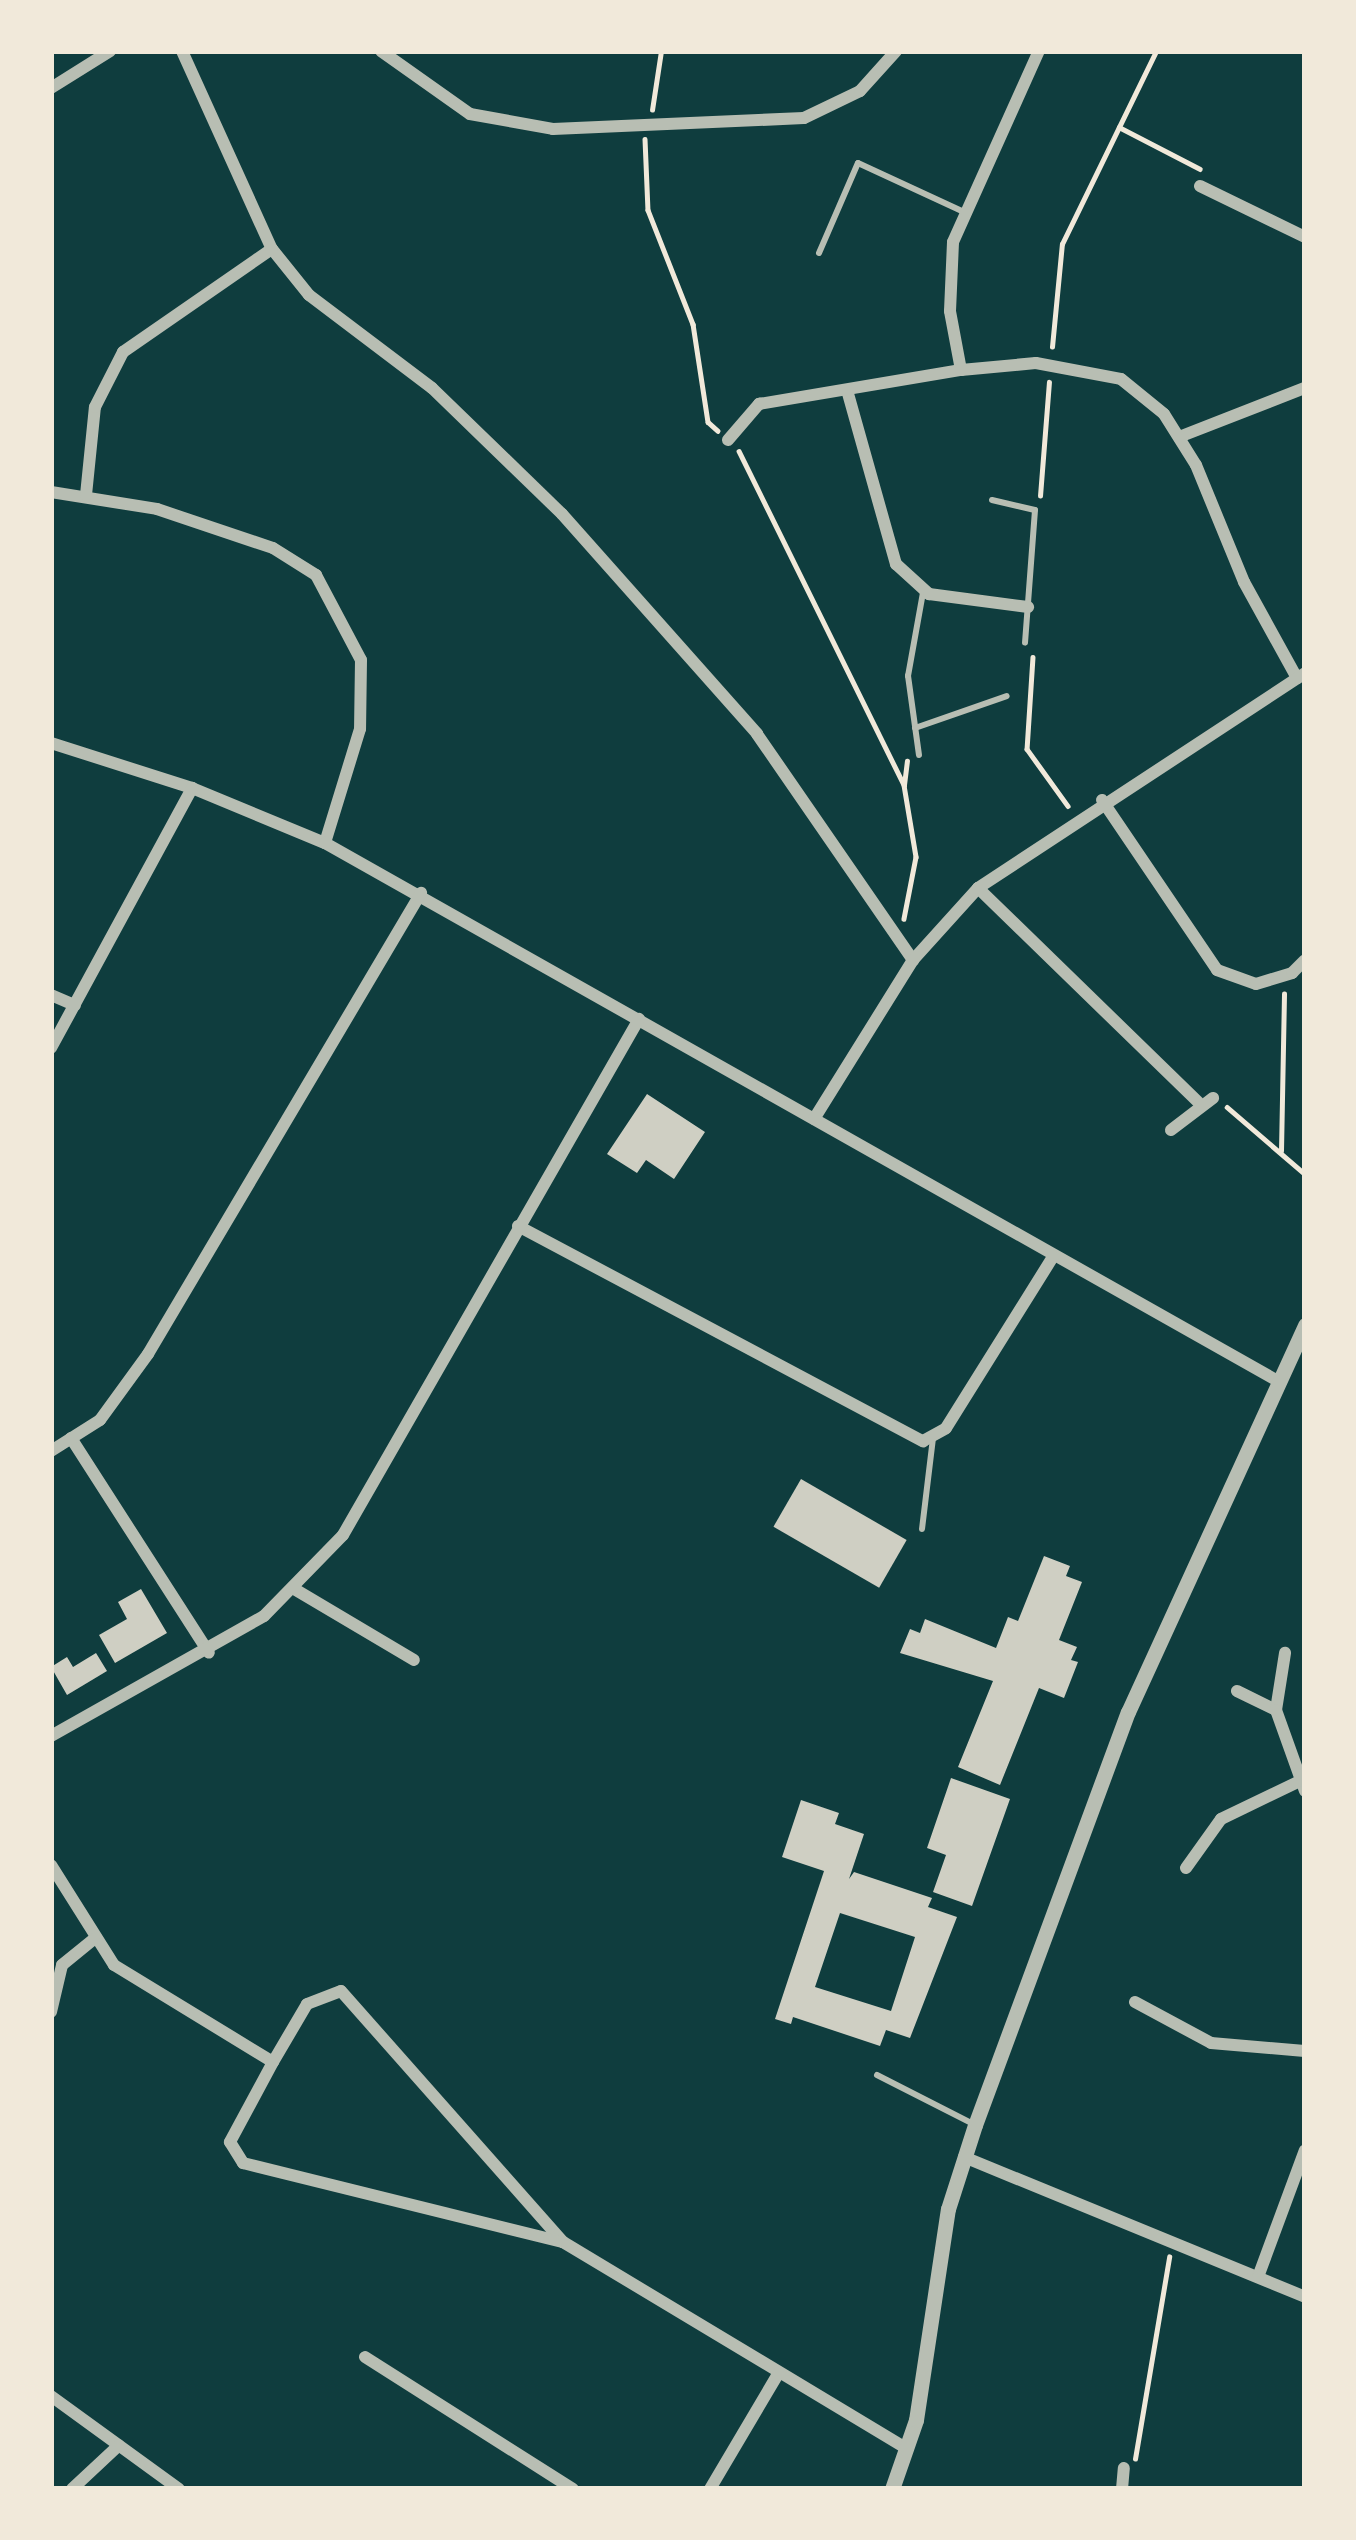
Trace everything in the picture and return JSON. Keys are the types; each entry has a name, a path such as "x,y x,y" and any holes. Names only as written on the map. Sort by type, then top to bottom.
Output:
{"street":[{"path":"51,88 93,55 110,51"},
{"path":"182,51 272,250 309,295 450,403 562,514 757,734 913,960"},
{"path":"381,51 470,114 526,128 648,128 804,118 860,91 896,51"},
{"path":"961,370 949,274 962,212 1040,51"},
{"path":"1200,186 1305,237"},
{"path":"86,496 95,406 123,352 272,250"},
{"path":"728,440 759,404 961,370 1050,364 1120,379 1179,437 1301,675 1102,800 978,888 913,960 814,1120"},
{"path":"1179,437 1305,388"},
{"path":"848,390 896,564 924,590 1028,607"},
{"path":"51,493 157,509 273,548 316,575 336,601 362,660 353,761 325,843"},
{"path":"51,743 192,788 325,843 421,893 1276,1381"},
{"path":"51,1048 192,788"},
{"path":"1102,800 1216,970 1256,984 1285,976 1305,960"},
{"path":"978,888 1198,1102"},
{"path":"51,1451 100,1420 148,1354 421,893"},
{"path":"51,995 75,1005"},
{"path":"52,1732 208,1653 296,1590 343,1535 639,1019"},
{"path":"1172,1130 1198,1102 1213,1098"},
{"path":"518,1226 910,1440 933,1438 1053,1257"},
{"path":"892,2489 908,2449 944,2228 975,2125 1128,1712 1305,1325"},
{"path":"71,1438 208,1653"},
{"path":"296,1590 414,1660"},
{"path":"1186,1868 1221,1819 1301,1787 1276,1710 1285,1653"},
{"path":"1237,1690 1276,1710"},
{"path":"51,1865 94,1939 138,1984 273,2062"},
{"path":"51,2012 66,1958 94,1939"},
{"path":"563,2242 243,2163 230,2142 235,2127 308,2005 341,1991 563,2242 908,2449"},
{"path":"1135,2002 1211,2043 1305,2050"},
{"path":"1258,2277 1305,2150"},
{"path":"964,2157 1305,2297"},
{"path":"365,2357 573,2489"},
{"path":"710,2489 778,2374"},
{"path":"51,2396 179,2489"},
{"path":"72,2489 119,2445"},
{"path":"1121,2489 1124,2468"}],"lane":[{"path":"819,254 858,164 962,212"},
{"path":"992,500 1035,510 1024,644"},
{"path":"919,755 908,676 924,590"},
{"path":"915,728 1007,696"},
{"path":"922,1529 933,1438"},
{"path":"877,2075 975,2125"}],"path":[{"path":"662,51 648,128 648,210 693,324 708,422 745,456 748,479 904,785 915,881 897,939"},
{"path":"1035,510 1044,482 1062,244 1156,51"},
{"path":"1119,128 1201,170 1200,186"},
{"path":"1024,644 1034,651 1028,749 1076,818"},
{"path":"1281,1150 1285,976"},
{"path":"1213,1098 1305,1174"},
{"path":"1124,2468 1136,2458 1172,2240"}],"building":[{"path":"647,1094 705,1132 674,1179 646,1160 637,1173 607,1154"},
{"path":"801,1479 907,1540 879,1588 774,1527"},
{"path":"1044,1556 1070,1566 1066,1576 1082,1582 1059,1640 1077,1647 1071,1660 1078,1662 1064,1698 1039,1688 1000,1785 958,1767 993,1681 900,1653 910,1629 920,1633 925,1619 996,1648 1008,1617 1018,1621"},
{"path":"141,1589 167,1633 115,1663 99,1635 127,1619 118,1602"},
{"path":"96,1653 107,1671 67,1695 51,1667 67,1657 73,1667"},
{"path":"951,1778 1010,1799 972,1906 933,1892 946,1855 927,1848"},
{"path":"801,1800 839,1813 835,1824 864,1834 849,1879 854,1872 932,1898 928,1907 957,1917 910,2038 886,2030 880,2046 793,2017 791,2024 775,2019 824,1871 782,1857","holes":["840,1913 915,1937 891,2011 815,1987"]}]}
